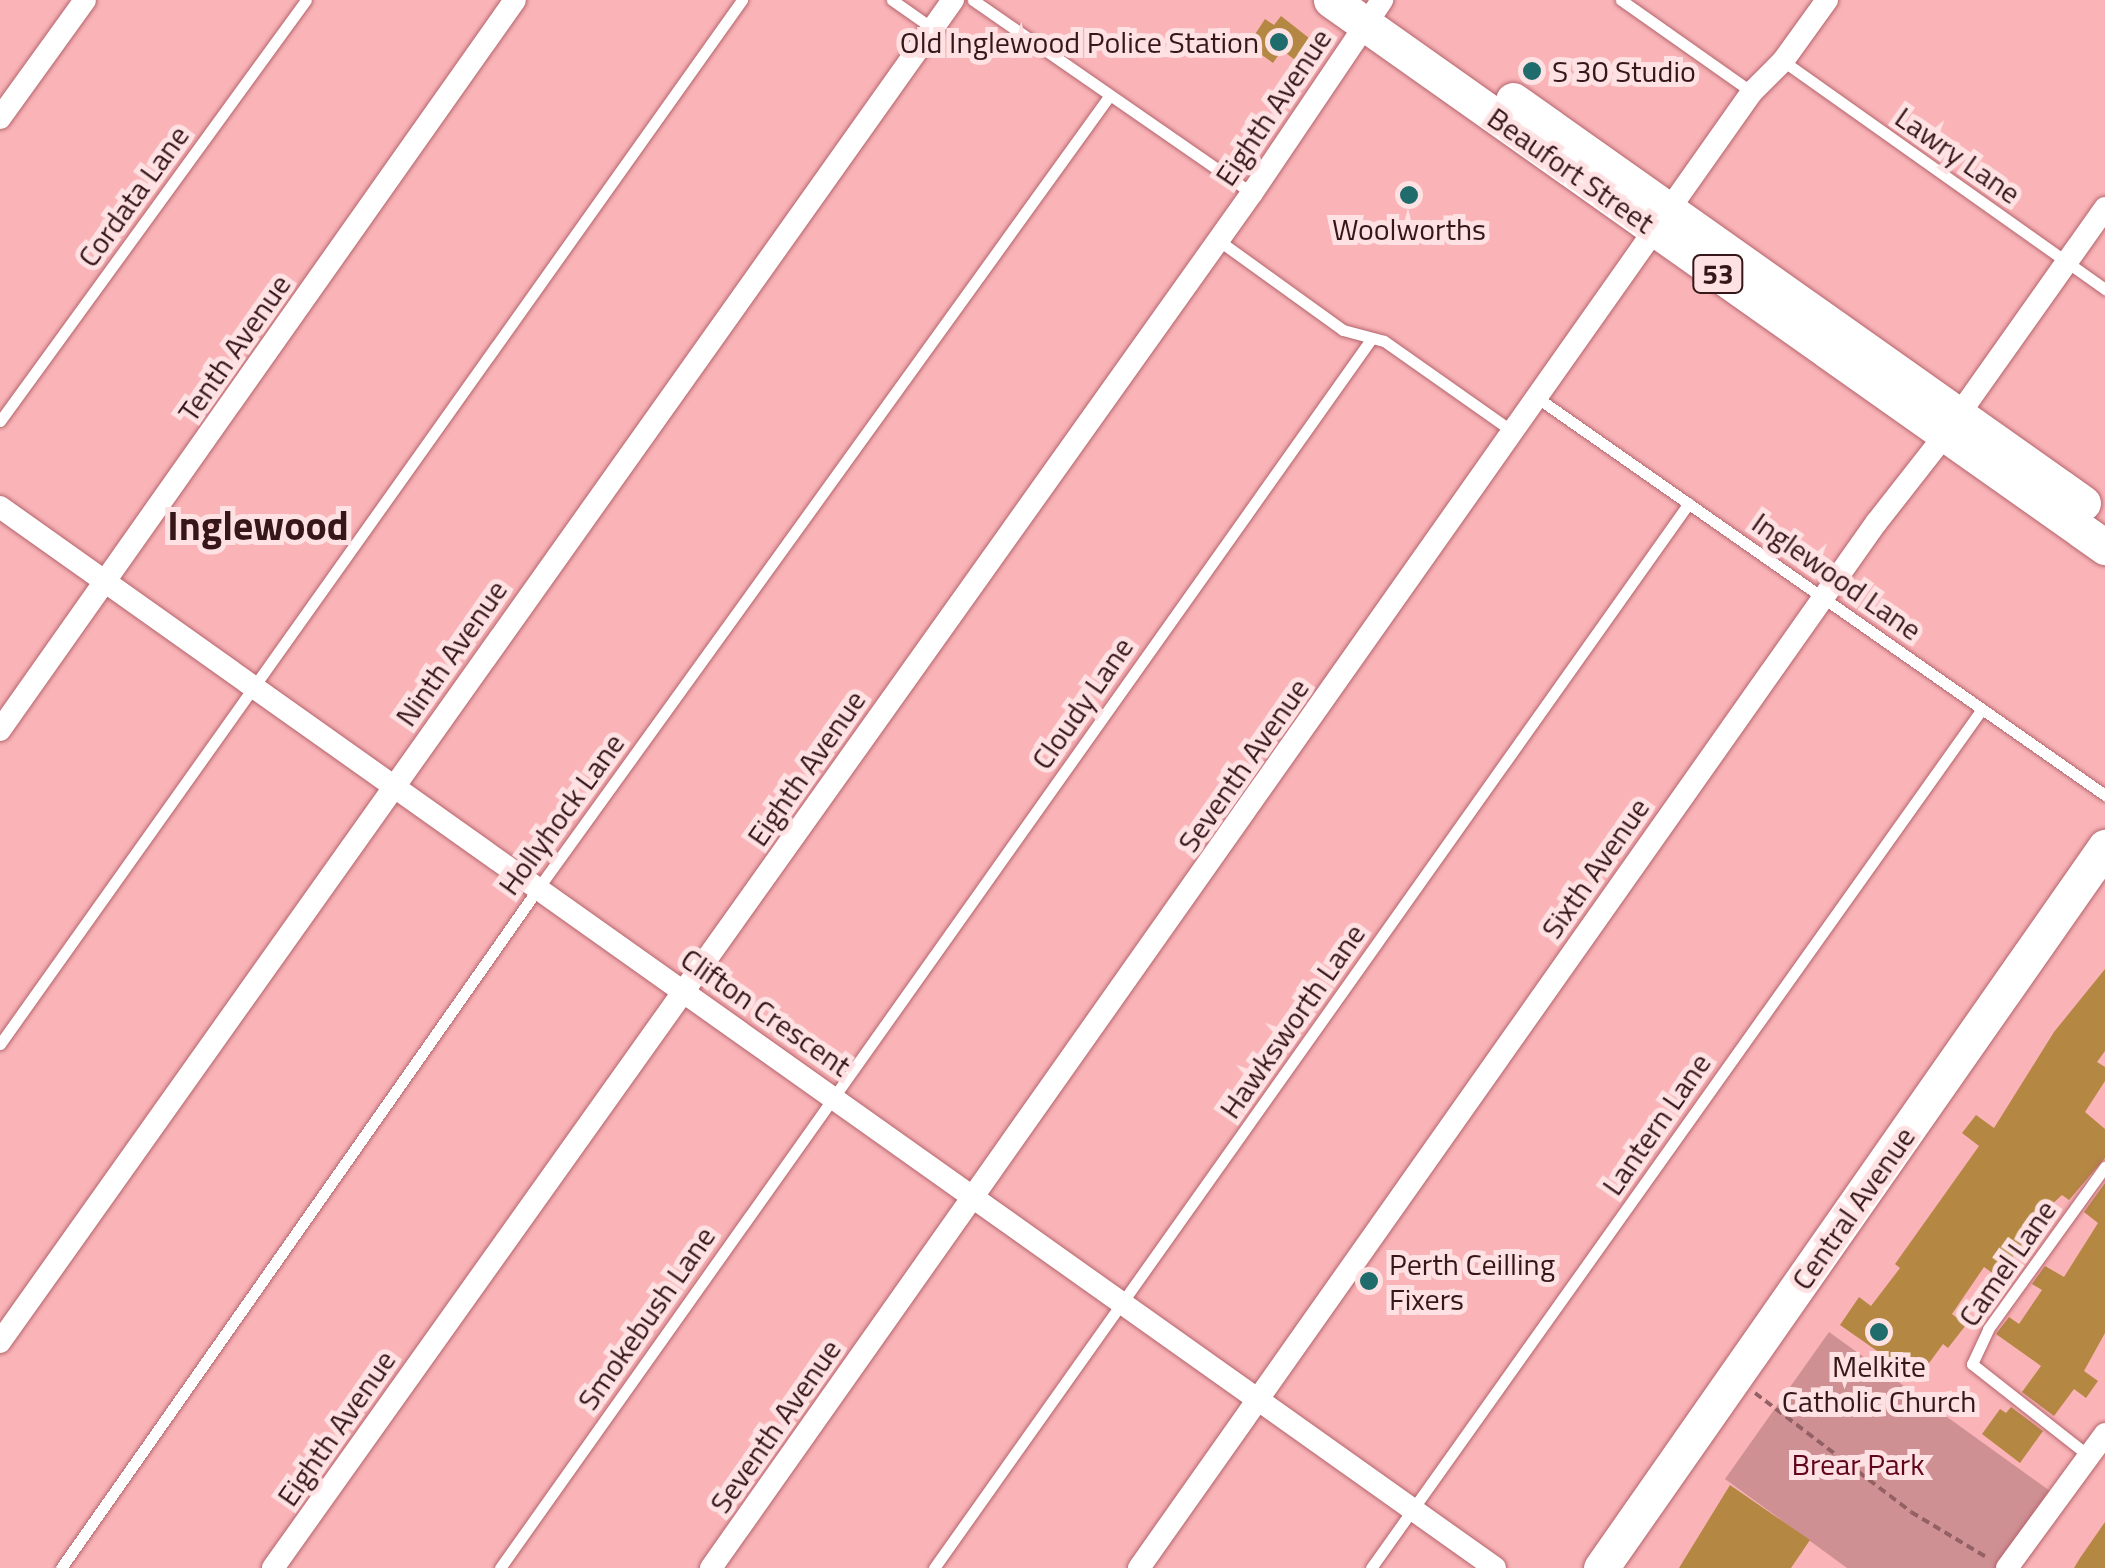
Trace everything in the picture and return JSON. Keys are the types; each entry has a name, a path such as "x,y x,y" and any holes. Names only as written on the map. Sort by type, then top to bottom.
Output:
{"main road":[{"name":"Beaufort Street","path":"1332,0 1373,8 1952,424 2105,520"},
{"name":"Beaufort Street","path":"1952,424 2105,548"},
{"name":"Central Avenue","path":"1601,1568 2105,848"}],"street":[{"path":"0,118 84,0"},
{"name":"Tenth Avenue","path":"0,730 515,0"},
{"name":"Ninth Avenue","path":"0,1342 953,0"},
{"name":"Seventh Avenue","path":"711,1568 1539,400 1752,92 1783,61 1827,0"},
{"name":"Eighth Avenue","path":"273,1568 1252,193 1373,8"},
{"name":"Sixth Avenue","path":"1139,1568 1825,596 2105,208"},
{"name":"Clifton Crescent","path":"0,507 1495,1568"},
{"path":"1998,1563 2105,1434"}],"lane":[{"name":"Cordata Lane","path":"0,421 306,0"},
{"path":"0,1044 742,0"},
{"path":"892,0 932,28"},
{"path":"973,0 1252,193"},
{"path":"1621,0 1752,92"},
{"name":"Lawry Lane","path":"1783,61 2105,289"},
{"name":"Hollyhock Lane","path":"61,1568 538,887 1110,96"},
{"path":"1218,240 1343,330 1384,341 1515,433"},
{"name":"Cloudy Lane","path":"834,1097 1372,339"},
{"name":"Inglewood Lane","path":"1539,400 2105,795"},
{"name":"Hawksworth Lane","path":"934,1568 1689,503"},
{"name":"Lantern Lane","path":"1372,1568 1982,709"},
{"name":"Smokebush Lane","path":"500,1568 834,1097"},
{"name":"Camel Lane","path":"2089,1456 1972,1364 1988,1329 2105,1167"}],"path":[{"path":"1734,1377 1911,1512 1998,1563"}],"green space":[{"name":"Brear Park","path":"1829,1332 2057,1496 2007,1568 1847,1568 1725,1479"}],"building":[{"name":"Old Inglewood Police Station","path":"1281,16 1309,38 1295,60 1282,50 1273,63 1248,45 1265,19 1274,25"},
{"path":"2105,969 2105,1051 2097,1062 2105,1067 2105,1081 2085,1112 2105,1129 2105,1158 2069,1200 2062,1195 2049,1207 1998,1277 1984,1267 1952,1314 1966,1325 1948,1348 1943,1344 1924,1370 1915,1371 1903,1362 1900,1367 1840,1325 1859,1297 1871,1306 1900,1268 1895,1264 1979,1146 1962,1133 1976,1115 1994,1128 2054,1032"},
{"path":"2105,1183 2105,1333 2084,1371 2098,1381 2086,1398 2074,1389 2054,1416 2022,1392 2041,1366 1996,1334 2009,1317 2019,1324 2042,1290 2032,1284 2045,1266 2064,1277 2098,1223 2084,1212"},
{"path":"2011,1407 2043,1431 2020,1463 1982,1434 2000,1409 2006,1413"},
{"path":"1730,1485 1810,1540 1791,1568 1679,1568"},
{"path":"2105,1522 2105,1568 2074,1568 2080,1558"}],"place":[{"name":"Old Inglewood Police Station","path":"1279,42"},
{"name":"S 30 Studio","path":"1532,71"},
{"name":"Woolworths","path":"1409,195"},
{"name":"Perth Ceilling Fixers","path":"1369,1281"},
{"name":"Melkite Catholic Church","path":"1879,1332"}],"district":[{"name":"Inglewood","path":"258,526"}]}
